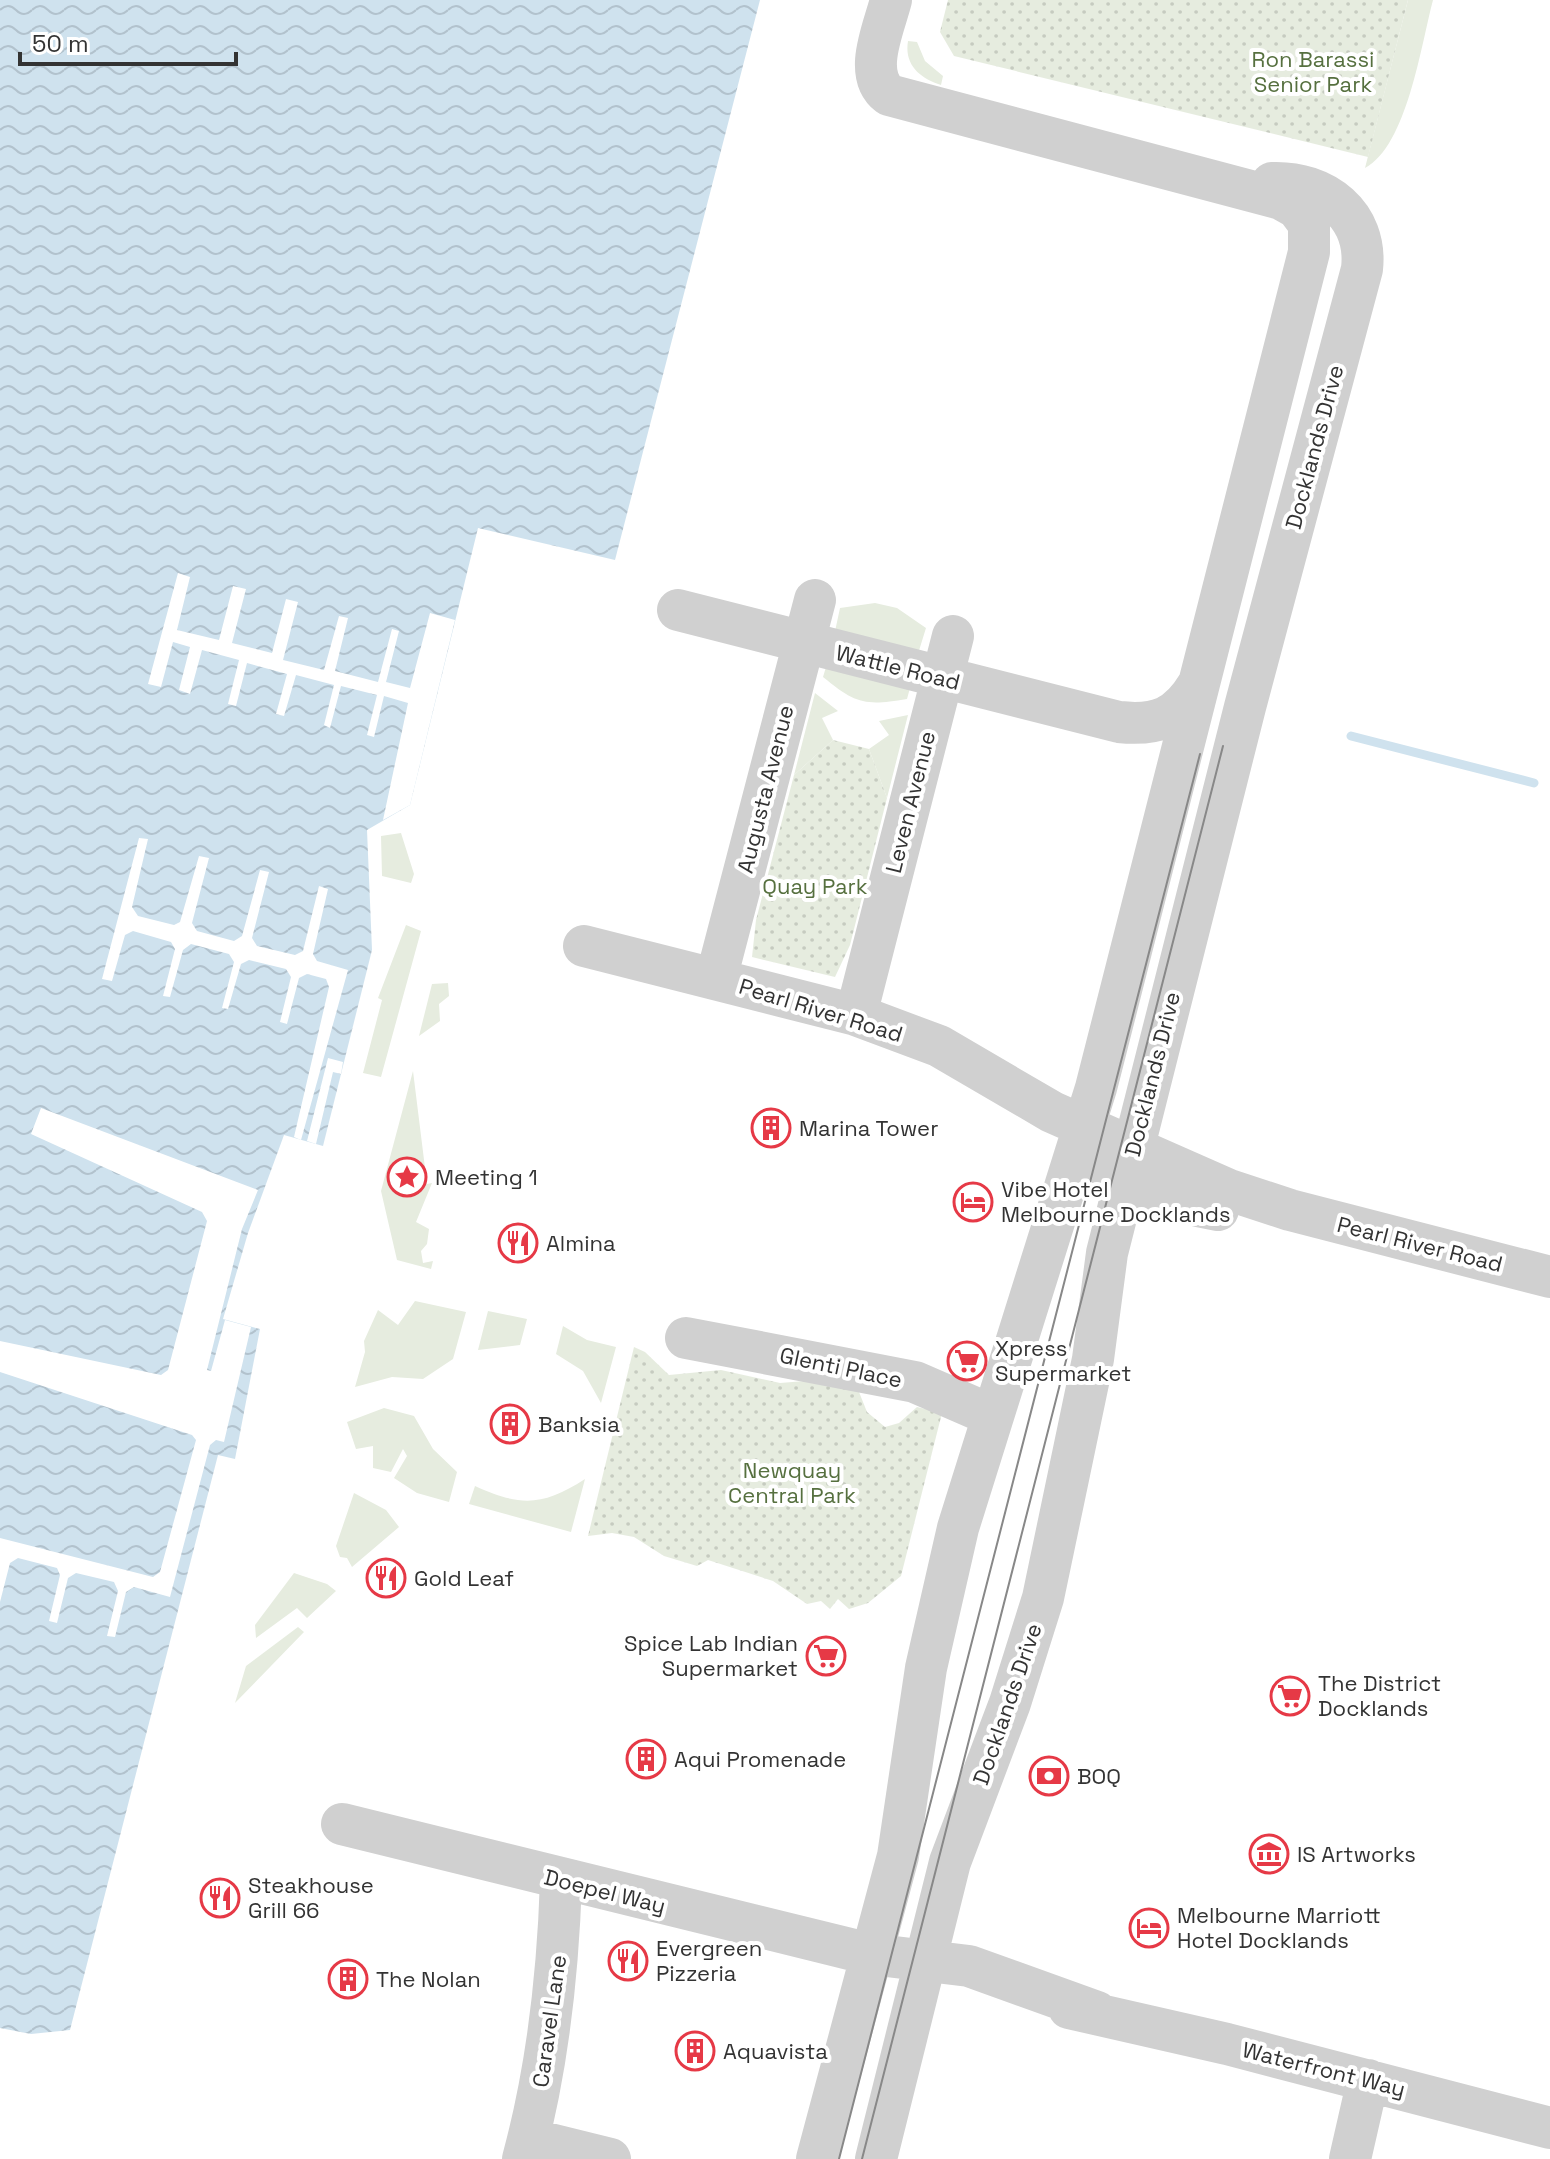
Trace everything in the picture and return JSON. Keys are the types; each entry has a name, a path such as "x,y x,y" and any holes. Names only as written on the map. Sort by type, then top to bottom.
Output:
{"street":[{"name":"Docklands Drive","path":"890,6 889,44 902,75 931,101 954,112 1223,181 1281,199 1297,208 1309,224 1311,243"},
{"name":"Docklands Drive","path":"876,2159 950,1862 1010,1703 1043,1598 1093,1359 1101,1278 1255,668 1364,259 1355,221 1334,200 1293,184 1223,181"},
{"path":"817,2159 898,1856 929,1653 958,1528 1082,1132 1170,806 1311,243 1364,259"},
{"path":"1284,359 1335,371"},
{"name":"Augusta Avenue","path":"716,979 815,600"},
{"name":"Wattle Road","path":"678,610 1119,722 1148,737 1158,746 1165,762 1170,806"},
{"name":"Leven Avenue","path":"856,1015 953,636"},
{"path":"1204,664 1255,668"},
{"name":"Wattle Road","path":"1119,722 1158,722 1173,716 1204,664"},
{"name":"Pearl River Road","path":"584,946 856,1015 939,1046 1045,1108 1129,1165 1205,1181 1290,1210 1550,1277"},
{"name":"Glenti Place","path":"686,1338 915,1382 991,1415"},
{"name":"Doepel Way","path":"342,1824 870,1954"},
{"name":"Caravel Lane","path":"526,2149 557,1988 561,1880"},
{"name":"Waterfront Way","path":"870,1954 923,1968 969,1966 1097,2012 1550,2128"},
{"path":"1350,2159 1368,2080"},
{"path":"526,2149 610,2159"}],"green space":[{"name":"Ron Barassi Senior Park","path":"948,0 1408,0 1368,157 954,56 940,32"},
{"path":"1408,0 1433,0 1417,67 1392,139 1365,168"},
{"path":"908,41 917,42 925,61 943,76 941,85 926,79 911,64"},
{"path":"875,603 897,608 926,628 917,657 834,636 840,608"},
{"path":"826,667 910,688 907,699 871,702 853,698 823,677"},
{"path":"815,693 838,711 822,718 833,740 794,775"},
{"path":"908,715 887,798 869,749 889,735 879,721"},
{"name":"Quay Park","path":"833,740 869,749 887,798 850,945 835,977 752,957 756,920 794,775"},
{"path":"401,833 414,874 411,883 382,876 381,836"},
{"path":"406,925 421,931 381,1077 363,1073 382,1000 378,998"},
{"path":"448,983 449,996 439,1004 440,1021 419,1036 432,984"},
{"path":"413,1071 427,1184 432,1183 416,1222 429,1229 427,1244 421,1251 423,1263 433,1261 431,1269 397,1260 381,1191"},
{"path":"415,1301 466,1312 453,1359 423,1379 392,1377 355,1387 365,1352 364,1341 378,1310 398,1325"},
{"path":"488,1311 527,1319 520,1345 478,1350"},
{"path":"563,1326 587,1340 616,1347 601,1403 583,1371 556,1354"},
{"name":"Newquay Central Park","path":"634,1347 645,1352 669,1375 721,1370 780,1383 817,1380 859,1392 867,1412 885,1427 899,1423 917,1407 942,1413 901,1576 868,1603 849,1609 838,1599 830,1609 821,1601 807,1604 773,1581 708,1560 697,1566 664,1556 634,1537 612,1533 588,1536"},
{"path":"384,1408 414,1416 433,1449 457,1472 449,1502 417,1493 394,1478 407,1456 403,1449 391,1472 373,1468 373,1446 356,1449 347,1422"},
{"path":"585,1479 571,1532 469,1504 475,1486 506,1498 532,1500 557,1494"},
{"path":"354,1493 386,1510 399,1527 352,1567 347,1558 340,1557 336,1546"},
{"path":"294,1573 327,1584 336,1591 307,1618 297,1608 256,1638 255,1625"},
{"path":"298,1627 304,1632 235,1703 246,1666"}],"water":[{"path":"0,0 760,0 615,560 478,528 410,805 367,830 372,950 323,1146 284,1135 248,1233 223,1319 260,1329 235,1459 218,1455 70,2030 31,2034 0,2028"}],"pier":[{"path":"178,573 190,577 177,630 219,640 233,586 246,589 232,643 272,653 286,599 298,602 283,660 324,670 339,616 348,618 335,671 378,682 392,629 399,631 386,682 410,688 430,613 455,620 410,805 383,820 408,703 384,696 374,737 367,735 377,695 341,686 330,728 324,725 334,685 296,675 284,716 276,714 287,674 247,663 236,706 228,704 239,660 202,650 190,694 179,690 190,647 173,642 161,687 148,684"},
{"path":"139,838 148,839 132,907 138,916 174,925 180,922 199,856 209,858 192,923 197,931 234,941 242,936 260,870 269,872 252,938 257,946 295,955 303,951 319,886 328,889 313,954 317,961 348,970 301,1140 294,1137 329,987 326,979 307,974 299,978 287,1024 280,1022 291,977 286,969 249,960 241,964 228,1009 222,1008 234,962 229,954 191,944 183,950 170,997 163,996 175,949 171,942 133,931 125,935 112,981 102,979"},
{"path":"328,1058 343,1062 341,1074 333,1072 316,1144 307,1141"},
{"path":"41,1108 258,1190 242,1229 207,1370 211,1371 225,1320 251,1327 224,1442 216,1440 210,1445 170,1597 134,1587 126,1592 115,1637 107,1636 118,1591 114,1582 76,1573 68,1578 57,1623 49,1621 60,1575 57,1568 18,1558 10,1563 0,1602 0,1538 153,1577 160,1572 196,1440 192,1435 0,1372 0,1341 161,1375 168,1370 207,1221 202,1212 31,1134"}],"waterway":[{"path":"1351,736 1534,783"}],"tram line":[{"path":"862,2159 1223,746"},
{"path":"839,2159 1200,754"}],"place":[{"name":"Marina Tower","path":"771,1128"},
{"name":"Meeting 1","path":"407,1177"},
{"name":"Vibe Hotel Melbourne Docklands","path":"973,1202"},
{"name":"Almina","path":"518,1243"},
{"name":"Xpress Supermarket","path":"967,1361"},
{"name":"Banksia","path":"510,1424"},
{"name":"Gold Leaf","path":"386,1578"},
{"name":"Spice Lab Indian Supermarket","path":"826,1656"},
{"name":"The District Docklands","path":"1290,1696"},
{"name":"Aqui Promenade","path":"646,1759"},
{"name":"BOQ","path":"1049,1776"},
{"name":"IS Artworks","path":"1269,1854"},
{"name":"Steakhouse Grill 66","path":"220,1898"},
{"name":"Melbourne Marriott Hotel Docklands","path":"1149,1928"},
{"name":"Evergreen Pizzeria","path":"628,1961"},
{"name":"The Nolan","path":"348,1979"},
{"name":"Aquavista","path":"695,2051"}]}
